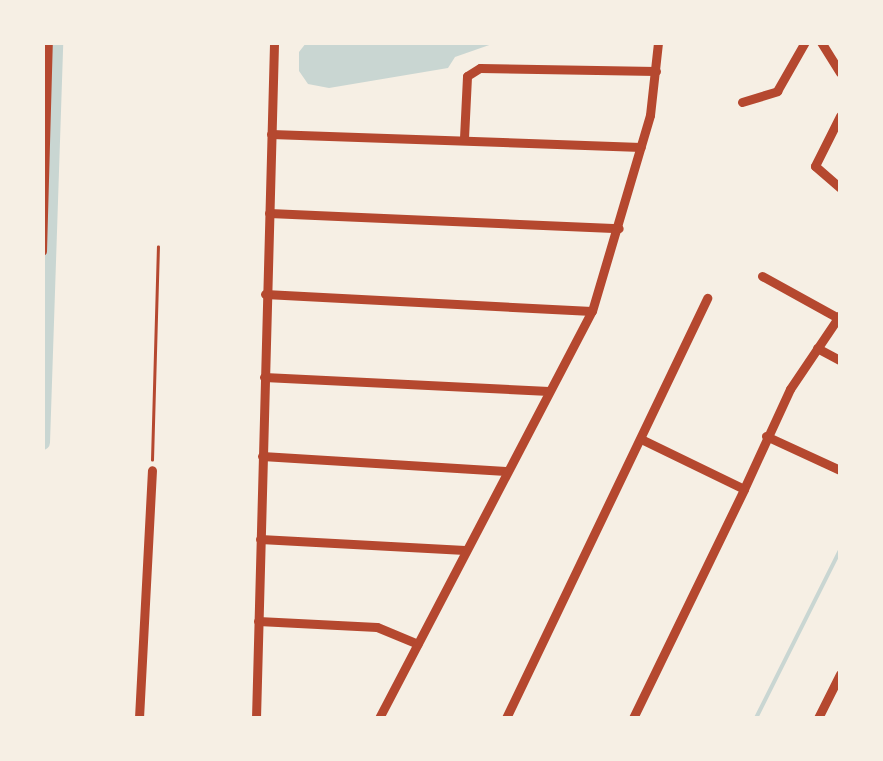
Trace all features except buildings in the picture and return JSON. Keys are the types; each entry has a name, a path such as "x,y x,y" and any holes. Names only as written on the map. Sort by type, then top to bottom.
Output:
{"street":[{"path":"42,251 43,66 48,42"},
{"path":"256,718 274,42"},
{"path":"379,718 592,310 642,147 658,42"},
{"path":"742,102 778,91 805,42"},
{"path":"821,42 840,72"},
{"path":"464,138 472,70 656,71"},
{"path":"840,116 815,166 840,188"},
{"path":"271,134 642,147"},
{"path":"269,213 619,228"},
{"path":"633,718 766,436 839,316 762,276"},
{"path":"265,294 592,310"},
{"path":"506,718 707,298"},
{"path":"817,348 840,360"},
{"path":"264,377 549,391"},
{"path":"766,436 840,470"},
{"path":"642,439 744,489"},
{"path":"262,456 506,471"},
{"path":"140,718 152,470"},
{"path":"260,539 465,550"},
{"path":"258,621 377,627 418,644"},
{"path":"818,718 840,674"}],"path":[{"path":"152,470 158,247"}],"shaded area":[{"path":"306,42 495,43 455,57 448,68 329,88 308,84 299,71 299,52"}],"waterway":[{"path":"42,442 55,42"},
{"path":"756,718 840,550"}]}
